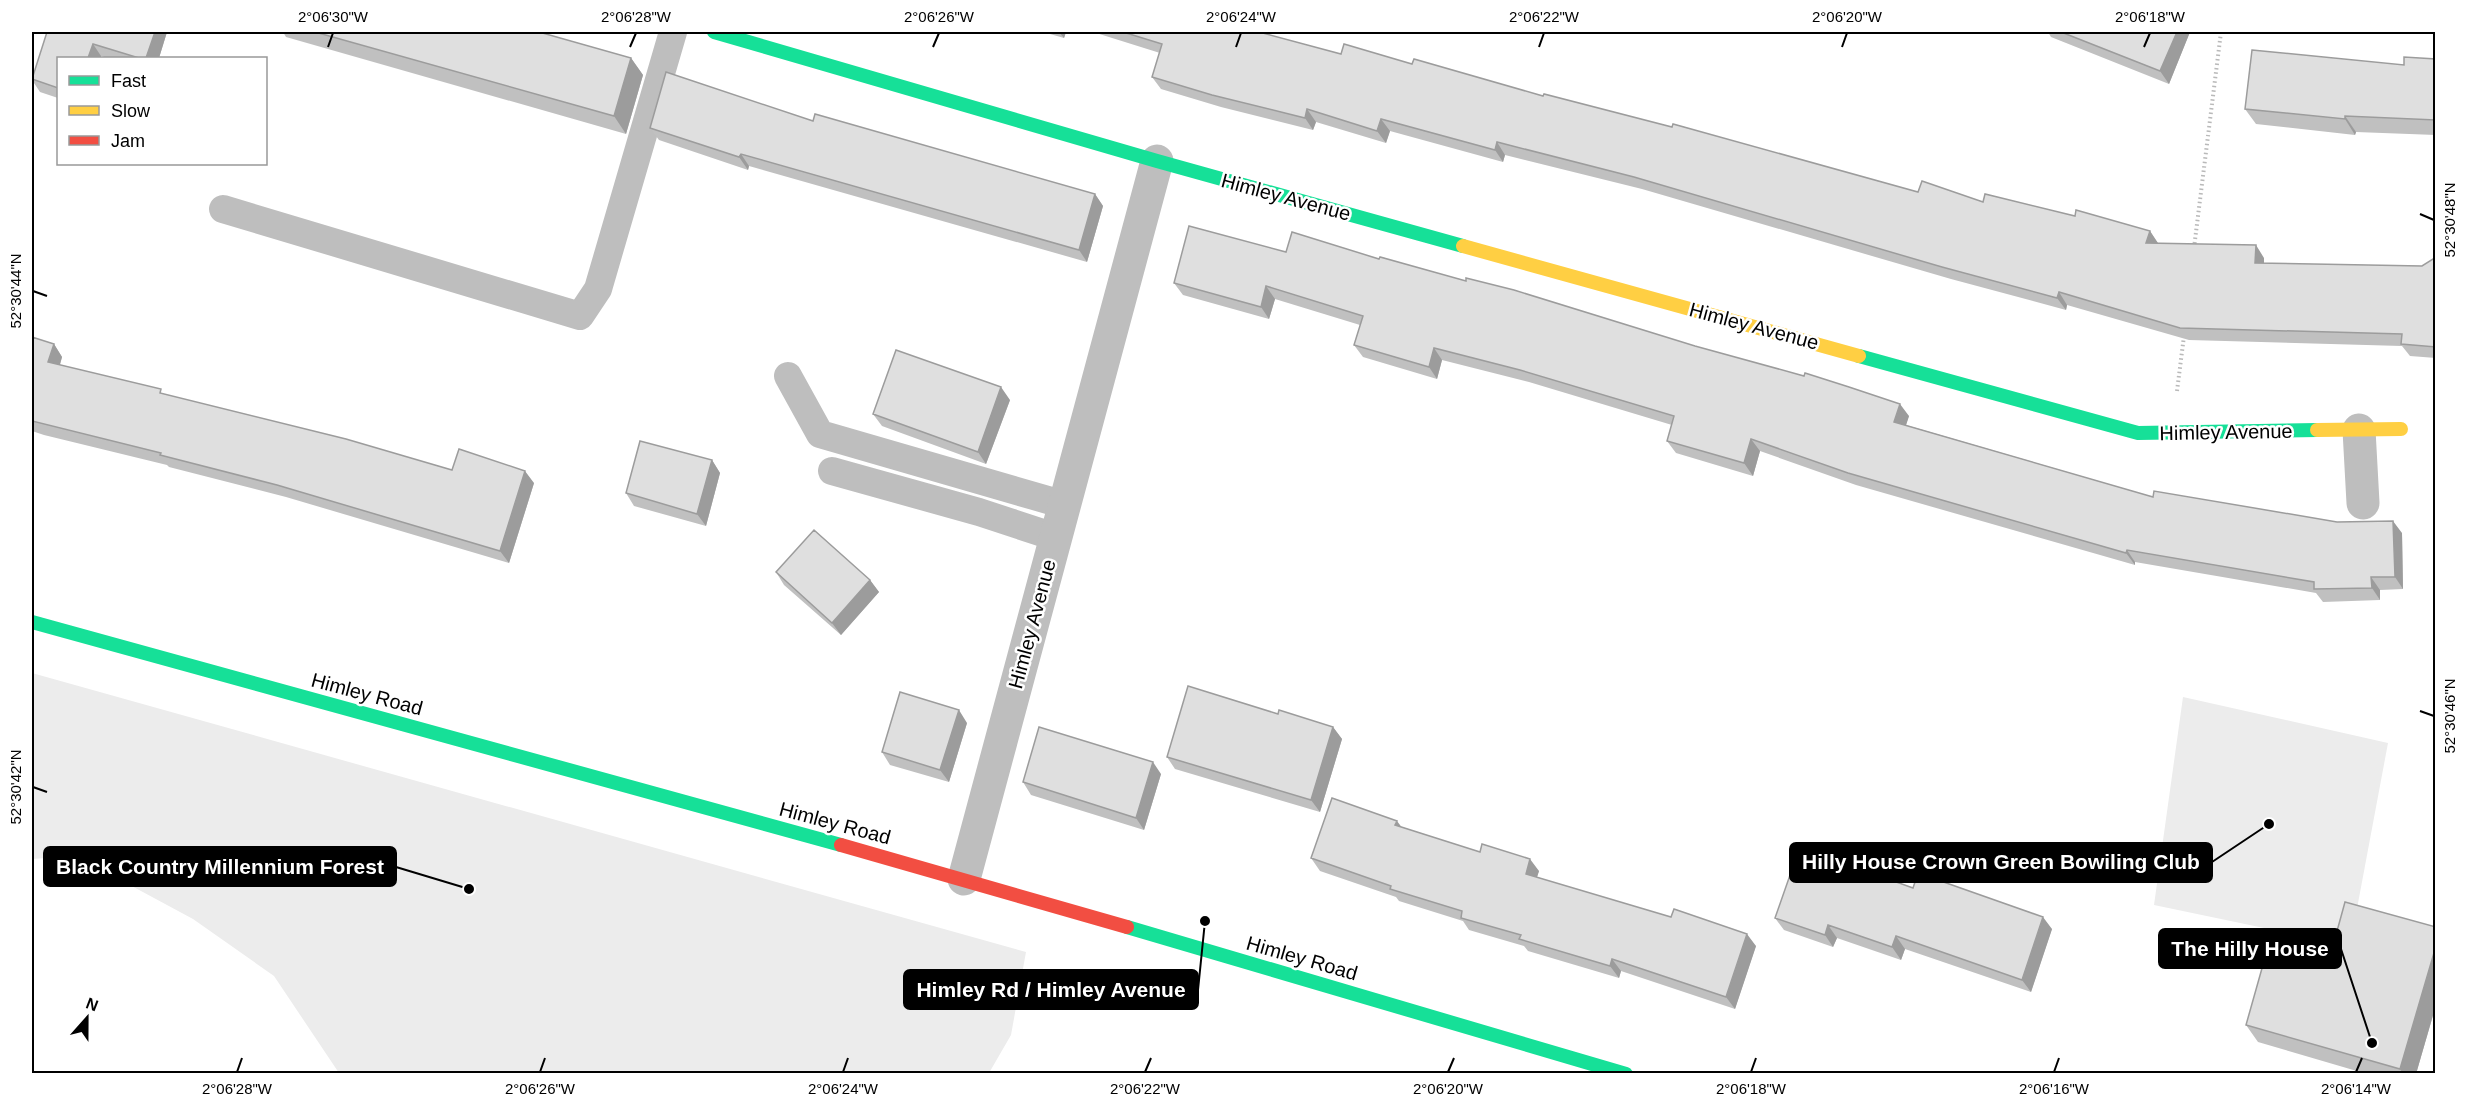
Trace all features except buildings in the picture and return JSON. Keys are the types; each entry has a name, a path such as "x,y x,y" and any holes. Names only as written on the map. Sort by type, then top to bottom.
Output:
{"street":[{"name":"Himley Avenue","path":"714,32 1157,161 2138,433 2402,429"},
{"name":"Himley Avenue","path":"964,879 1157,161"},
{"path":"2359,430 2363,503"},
{"name":"Himley Road","path":"32,622 964,879 1626,1074"}],"lane":[{"path":"223,209 580,316 598,289 673,32"},
{"path":"788,376 820,434 1065,505"},
{"path":"832,471 979,512 1055,537"}],"path":[{"path":"2193,255 2221,32"},
{"path":"2172,432 2185,326"}],"shaded area":[{"path":"32,673 1026,952 1011,1035 989,1073 339,1073 274,976 193,919 76,856 32,859"},
{"path":"2183,697 2388,743 2350,946 2154,905"}],"traffic: fast":[{"path":"714,32 1157,161 1463,246"},
{"path":"1859,356 2138,433 2317,430"},
{"path":"32,622 841,845"},
{"path":"1127,927 1626,1074"}],"traffic: slow":[{"path":"1463,246 1859,356"},
{"path":"2317,430 2401,429"}],"traffic: jam":[{"path":"841,845 1127,927"}],"place":[{"name":"Hilly House Crown Green Bowiling Club","path":"2269,824"},
{"name":"Black Country Millennium Forest","path":"469,889"},
{"name":"Himley Rd / Himley Avenue","path":"1205,921"},
{"name":"The Hilly House","path":"2372,1043"}]}
